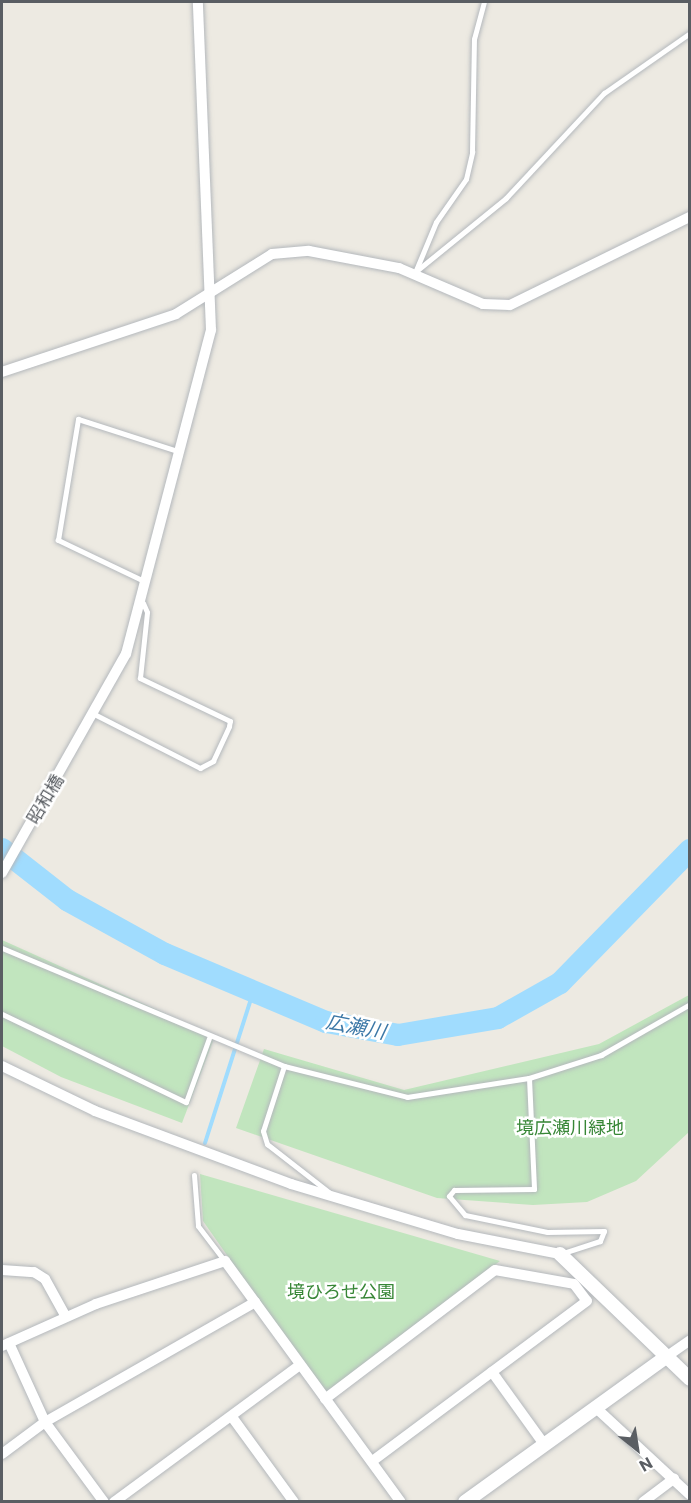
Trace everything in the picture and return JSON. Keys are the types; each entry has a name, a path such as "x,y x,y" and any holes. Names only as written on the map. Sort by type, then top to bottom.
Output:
{"street":[{"name":"昭和橋","path":"2,873 117,677 143,603 177,451 211,330 198,2"},
{"path":"2,372 138,330 210,296 255,262 284,252 415,272 483,304 510,305 690,217"},
{"path":"2,1066 95,1111 335,1198 458,1234 560,1254 690,1379"},
{"path":"104,1502 45,1422 5,1344 66,1317 225,1262 401,1502"},
{"path":"2,1270 34,1272 45,1279 66,1317"},
{"path":"325,1399 495,1270 574,1284 587,1301 372,1461"},
{"path":"2,1454 45,1422 255,1302"},
{"path":"465,1502 690,1340"},
{"path":"114,1502 300,1365"},
{"path":"492,1372 544,1444"},
{"path":"595,1407 690,1496"},
{"path":"232,1416 293,1501"},
{"path":"644,1502 674,1479"}],"lane":[{"path":"415,272 436,222 466,179 472,152 474,39 484,2"},
{"path":"415,272 506,198 604,93 690,33"},
{"path":"147,582 58,540 78,419 177,451"},
{"path":"96,715 200,768 213,761 229,726 230,721 140,678 147,612 143,603"},
{"path":"2,948 226,1045 284,1066 407,1097 529,1078 601,1055 690,1004"},
{"path":"2,1014 186,1102 209,1038"},
{"path":"284,1066 263,1131 267,1144 335,1198"},
{"path":"529,1078 534,1189 454,1190 449,1196 465,1215 547,1232 604,1231 600,1240 560,1254"},
{"path":"194,1176 198,1226 225,1262"}],"green space":[{"path":"2,940 215,1036 182,1123 61,1077 2,1046"},
{"name":"境広瀬川緑地","path":"689,995 689,1132 636,1181 587,1202 533,1205 437,1198 236,1128 264,1049 404,1090 599,1044"},
{"name":"境ひろせ公園","path":"200,1174 500,1261 325,1395 203,1221"}],"waterway":[{"name":"広瀬川","path":"2,849 67,900 165,954 326,1022 398,1035 498,1018 560,983 690,850"},
{"path":"205,1143 253,993"}]}
